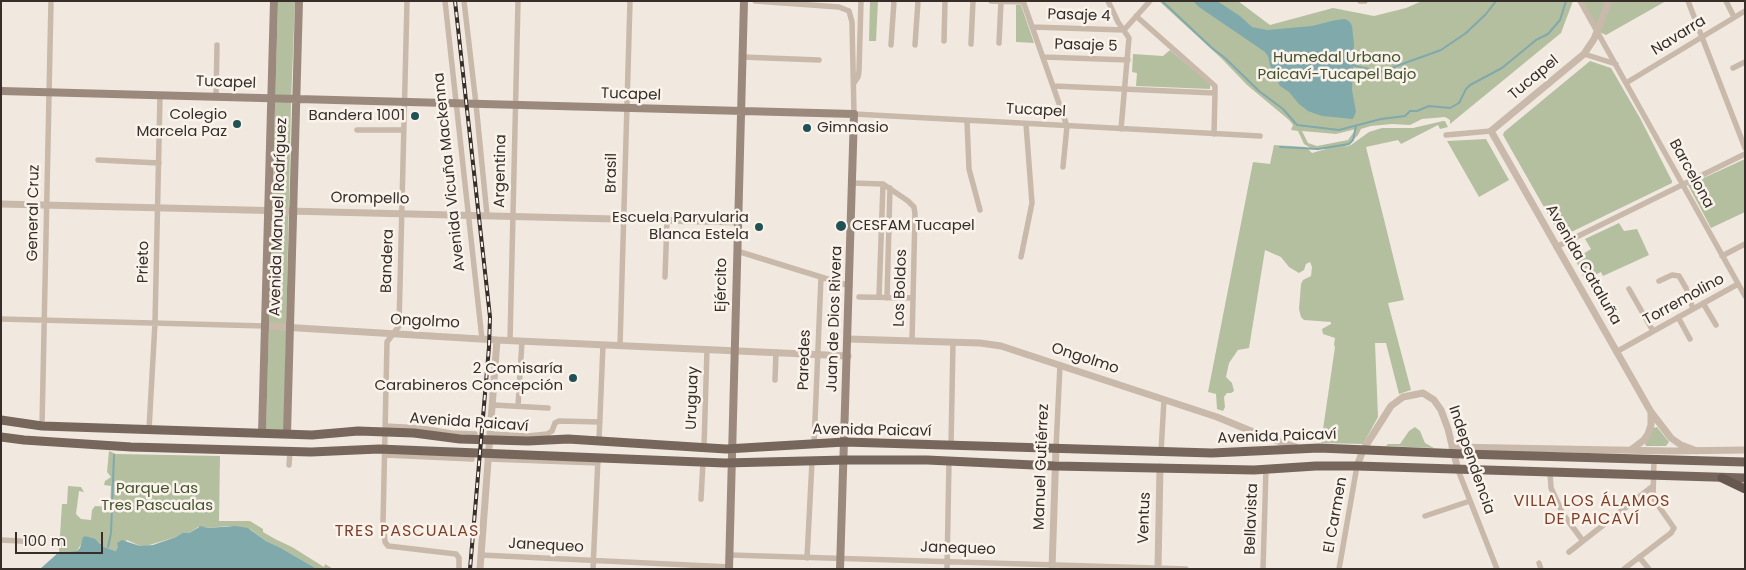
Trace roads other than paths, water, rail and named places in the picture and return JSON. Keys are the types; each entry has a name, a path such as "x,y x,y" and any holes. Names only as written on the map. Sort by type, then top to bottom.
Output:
{"highway":[{"path":"1722,478 1745,489"}],"main road":[{"name":"Avenida Manuel Rodríguez","path":"262,433 274,1"},
{"name":"Avenida Manuel Rodríguez","path":"287,434 299,1"},
{"name":"Ejército","path":"729,568 744,1"},
{"name":"Tucapel","path":"1,91 854,114"},
{"name":"Juan de Dios Rivera","path":"840,569 845,460 854,114"},
{"name":"Avenida Paicaví","path":"1,420 42,426 287,434 386,429 469,440 528,442 562,438 733,449 845,442 1234,453 1319,448 1452,450 1745,462"},
{"path":"285,451 287,434"},
{"name":"Avenida Paicaví","path":"1,437 131,447 318,452 359,449 385,452 598,461 732,463 845,460 949,461 1055,466 1266,469 1357,466 1745,478"}],"street":[{"name":"General Cruz","path":"42,426 51,1"},
{"name":"Bandera","path":"407,1 399,326 387,342 383,519 385,540 388,546 456,554 459,560 459,569"},
{"name":"Avenida Vicuña Mackenna","path":"445,1 482,339"},
{"path":"464,1 487,215"},
{"name":"Argentina","path":"510,341 518,1"},
{"name":"Brasil","path":"620,346 630,1"},
{"path":"755,1 787,2"},
{"path":"854,83 860,71 861,1"},
{"path":"891,45 894,1"},
{"path":"915,45 918,1"},
{"path":"944,41 945,1"},
{"path":"971,44 973,1"},
{"path":"991,1 1023,2 1068,126 1064,168"},
{"path":"1124,30 1150,1"},
{"path":"1360,1 1365,1"},
{"name":"Barcelona","path":"1580,1 1745,296"},
{"name":"Tucapel","path":"1491,131 1584,54 1591,44 1609,1"},
{"path":"1688,1 1745,148"},
{"path":"1726,1 1734,17"},
{"name":"Juan de Dios Rivera","path":"787,2 839,7 849,11 852,22 854,114"},
{"path":"999,43 1001,2"},
{"path":"1108,2 1129,38 1122,129"},
{"name":"Navarra","path":"1626,83 1745,11"},
{"path":"1136,16 1215,86 1214,134"},
{"name":"Pasaje 4","path":"1032,27 1124,30"},
{"path":"216,97 217,45"},
{"path":"1584,54 1616,64"},
{"name":"Pasaje 5","path":"1043,56 1128,60"},
{"path":"742,57 819,60"},
{"path":"1732,68 1745,62"},
{"path":"1053,86 1215,93"},
{"name":"Prieto","path":"149,428 155,323 160,95"},
{"name":"Tucapel","path":"854,114 1260,136"},
{"path":"967,121 969,169 980,210"},
{"path":"1022,256 1032,203 1026,124"},
{"path":"357,130 404,130"},
{"path":"1446,135 1491,131"},
{"name":"Avenida Cataluña","path":"1491,131 1650,412 1671,438 1681,445 1697,451"},
{"path":"1556,247 1745,154"},
{"path":"98,160 159,163"},
{"path":"852,183 883,184 879,297"},
{"name":"Los Boldos","path":"883,184 910,202 915,210 912,341"},
{"path":"887,298 890,188"},
{"name":"Orompello","path":"1,204 738,222"},
{"path":"665,277 667,220"},
{"path":"1722,256 1745,244"},
{"path":"737,251 850,286"},
{"path":"1659,281 1672,275 1679,276 1694,309"},
{"name":"Paredes","path":"814,444 821,277"},
{"name":"Torremolino","path":"1616,352 1738,284"},
{"path":"1629,289 1653,331"},
{"path":"859,297 913,298"},
{"path":"1703,303 1716,326"},
{"path":"1678,318 1690,340"},
{"name":"Ongolmo","path":"1,319 290,327 510,341 848,356"},
{"name":"Ongolmo","path":"848,339 992,344 1224,420 1285,444 1304,449"},
{"path":"480,569 497,340"},
{"path":"518,406 522,341"},
{"path":"951,446 953,342"},
{"path":"599,440 603,345"},
{"name":"Uruguay","path":"704,447 707,349"},
{"path":"775,380 776,352"},
{"name":"Manuel Gutiérrez","path":"1052,567 1060,365"},
{"name":"Independencia","path":"1363,450 1390,406 1403,397 1418,393 1426,394 1434,400 1448,429 1458,470 1497,569"},
{"path":"1161,452 1164,400"},
{"path":"493,405 548,408"},
{"path":"1632,450 1648,434 1651,425 1650,412"},
{"name":"Avenida Paicaví","path":"491,436 547,434 552,431 555,423 559,421 600,422"},
{"name":"Avenida Paicaví","path":"386,429 421,428 475,434"},
{"path":"1357,466 1363,450"},
{"name":"Avenida Paicaví","path":"1452,450 1745,450"},
{"path":"285,451 289,465"},
{"name":"Avenida Paicaví","path":"385,452 472,459"},
{"name":"Avenida Paicaví","path":"489,458 598,461"},
{"path":"1624,569 1671,533 1674,528 1655,501 1652,486 1654,459"},
{"path":"593,569 598,461"},
{"path":"947,569 949,461"},
{"path":"701,498 703,462"},
{"path":"807,558 812,462"},
{"name":"El Carmen","path":"1339,569 1357,466"},
{"name":"Ventus","path":"1158,568 1160,467"},
{"name":"Bellavista","path":"1263,569 1266,469"},
{"path":"1550,472 1551,488 1563,514 1583,541"},
{"path":"1569,552 1652,486"},
{"path":"1425,516 1470,501"},
{"path":"1,540 38,542"},
{"name":"Janequeo","path":"481,555 729,568"},
{"name":"Janequeo","path":"730,556 841,558 1052,567 1186,569"},
{"path":"1639,557 1649,569"}],"water":[{"path":"1193,1 1217,1 1240,16 1252,27 1267,30 1312,26 1345,19 1350,22 1354,44 1352,90 1356,112 1353,119 1322,116 1308,111 1289,92 1280,86 1265,52"},
{"path":"201,526 207,528 235,526 248,528 266,541 317,569 40,569 59,552 77,551 80,548 83,537 86,536 95,539 104,547 116,551 117,543 122,540 140,546 153,545 182,533 189,533"}],"waterway":[{"path":"1162,1 1259,91 1283,109 1297,125 1339,130 1381,119 1405,116 1410,111 1417,111 1429,106 1450,108 1459,103 1470,85 1502,68 1536,40 1548,34 1560,20 1566,1"},
{"path":"1352,65 1380,72 1441,50 1466,33 1486,14 1496,1"},
{"path":"1280,147 1318,149 1349,144 1353,140 1356,126"},
{"path":"108,547 111,533 114,455"}],"railway":[{"path":"455,1 490,317 470,569"}],"place":[{"name":"Bandera 1001","path":"415,116"},
{"name":"Colegio Marcela Paz","path":"237,124"},
{"name":"Gimnasio","path":"807,128"},
{"name":"CESFAM Tucapel","path":"841,226"},
{"name":"Escuela Parvularia Blanca Estela","path":"759,227"},
{"name":"2 Comisaría Carabineros Concepción","path":"573,378"}],"district":[{"name":"VILLA LOS ÁLAMOS DE PAICAVÍ","path":"1592,511"},
{"name":"TRES PASCUALAS","path":"407,532"}],"park label":[{"name":"Humedal Urbano Paicaví-Tucapel Bajo","path":"1337,66"},
{"name":"Parque Las Tres Pascualas","path":"157,498"}]}
